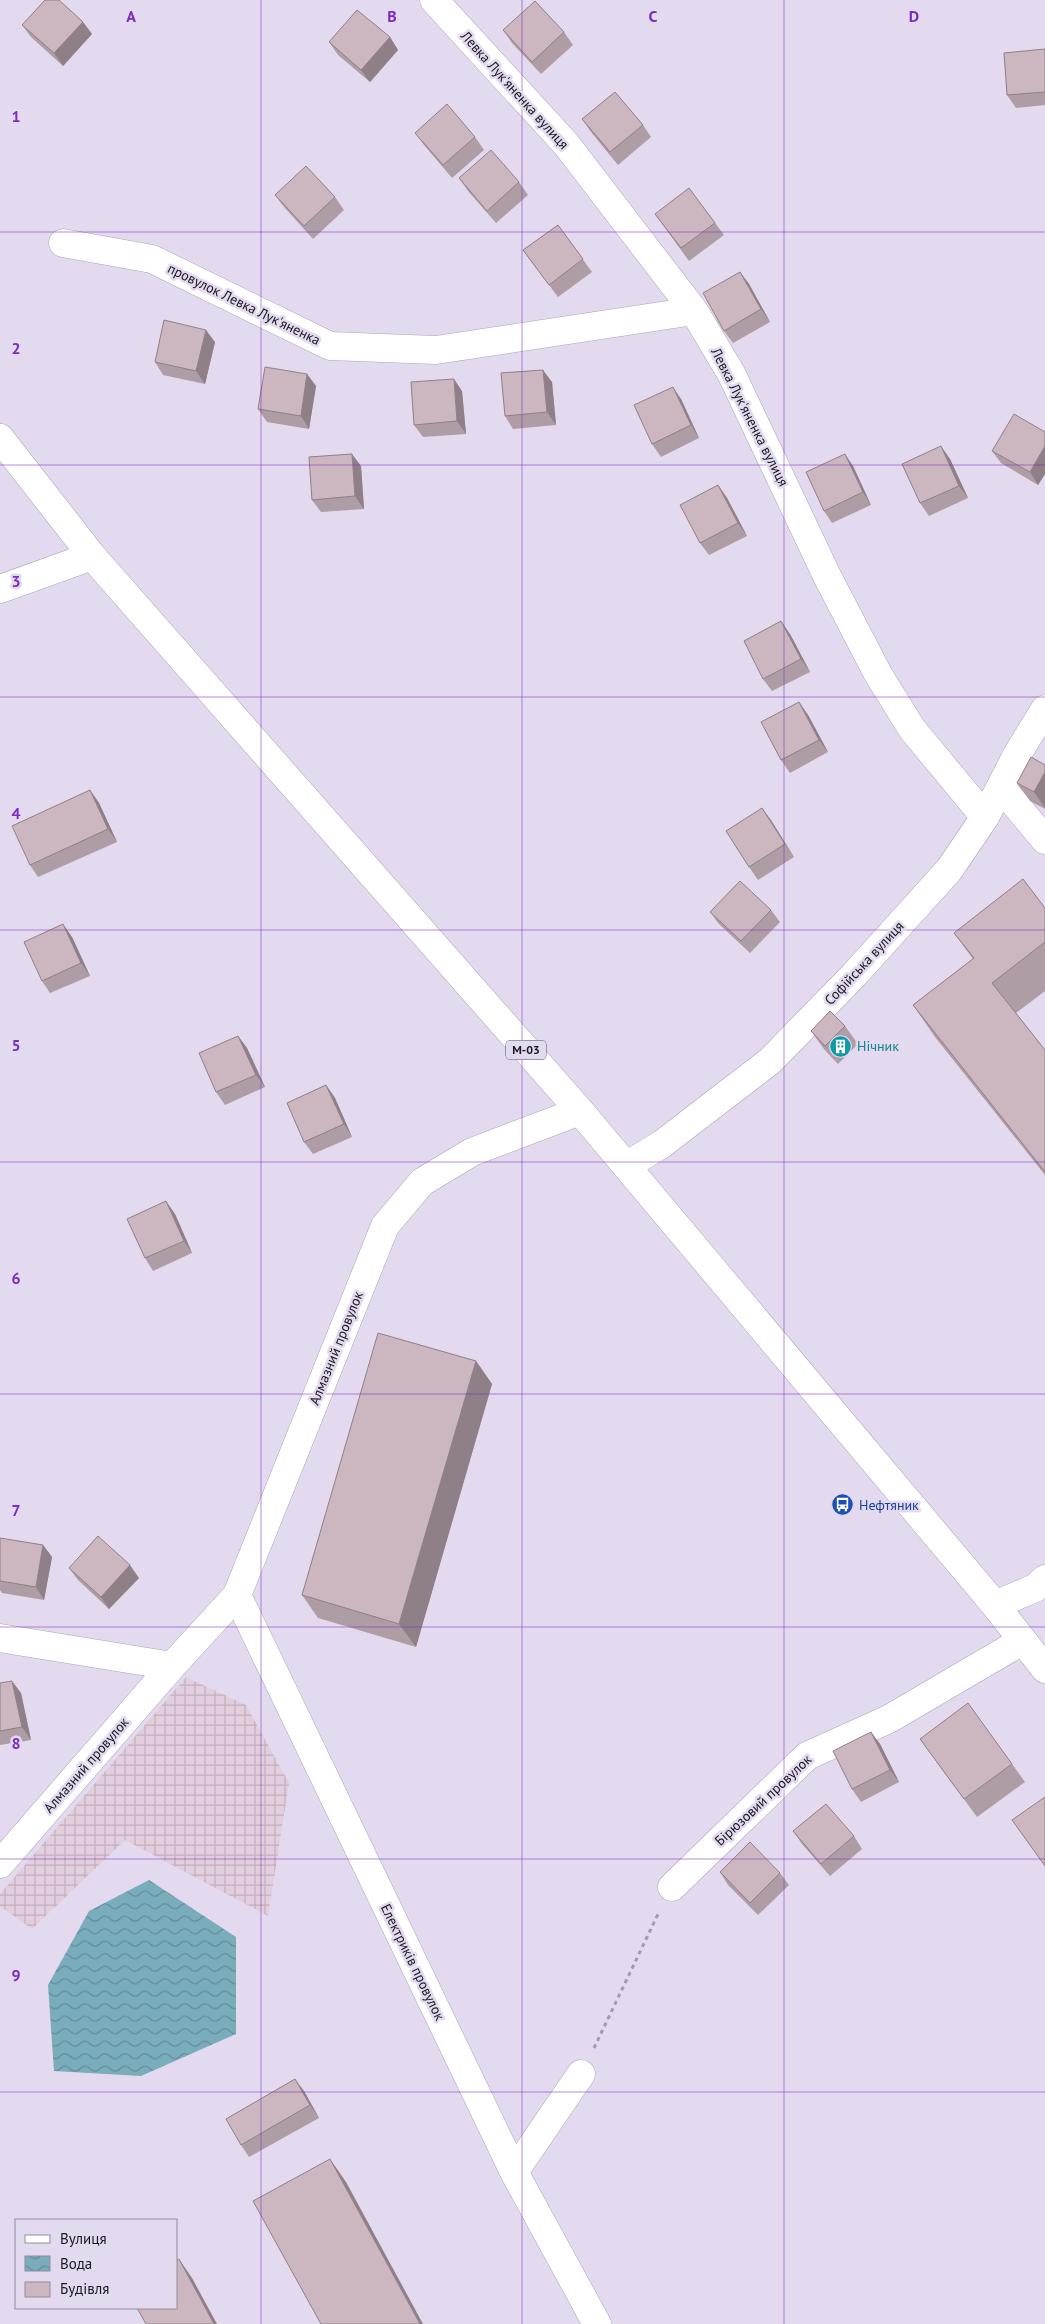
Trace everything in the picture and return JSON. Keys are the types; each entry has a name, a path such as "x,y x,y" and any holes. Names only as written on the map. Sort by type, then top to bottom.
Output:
{"main road":[{"name":"Левка Лук'яненка вулиця","path":"434,0 566,144 694,311 732,375 827,576 878,674 912,729 985,817"},
{"name":"провулок Левка Лук'яненка","path":"62,243 152,259 330,346 436,350 694,311"},
{"name":"М-03","path":"0,438 92,556 580,1111 995,1605 1045,1669"},
{"path":"0,589 92,556"},
{"name":"Софійська вулиця","path":"626,1166 662,1144 770,1061 854,974 949,870 985,817 1018,753 1045,710"},
{"path":"1001,787 1045,840"},
{"name":"Алмазний провулок","path":"0,1864 236,1595 385,1226 422,1182 472,1152 580,1111"},
{"path":"995,1605 1035,1588 1045,1579"},
{"name":"Електриків провулок","path":"236,1595 514,2172 597,2324"},
{"path":"0,1638 172,1666"},
{"name":"Бірюзовий провулок","path":"672,1887 807,1756 889,1719 1022,1641"},
{"path":"514,2172 581,2074"}],"path":[{"path":"581,2074 672,1887"}],"shaded area":[{"path":"186,1677 246,1705 289,1783 268,1916 125,1840 32,1929 0,1906 0,1894"}],"water":[{"path":"149,1880 236,1937 236,2034 141,2076 54,2071 48,1985 89,1911"}],"building":[{"path":"45,0 59,0 83,22 54,53 22,25"},
{"path":"535,1 564,32 532,62 503,30"},
{"path":"357,10 390,37 361,70 329,42"},
{"path":"1045,49 1045,92 1007,95 1004,53"},
{"path":"615,92 643,125 610,152 582,119"},
{"path":"447,104 475,137 443,165 415,133"},
{"path":"491,150 519,182 487,211 459,178"},
{"path":"306,166 335,197 304,226 275,195"},
{"path":"689,188 715,223 681,248 655,214"},
{"path":"558,225 583,259 549,285 523,250"},
{"path":"740,272 761,309 724,331 703,293"},
{"path":"164,320 206,330 196,371 155,362"},
{"path":"265,367 307,374 301,416 258,409"},
{"path":"543,370 547,412 505,416 501,373"},
{"path":"454,379 457,421 414,425 411,382"},
{"path":"673,387 691,425 652,444 634,405"},
{"path":"1014,414 1045,432 1045,446 1030,472 992,451"},
{"path":"941,446 959,486 920,503 902,464"},
{"path":"352,454 355,496 312,500 309,457"},
{"path":"845,454 863,492 824,511 806,472"},
{"path":"718,485 738,523 700,543 680,505"},
{"path":"781,621 801,659 763,679 744,641"},
{"path":"799,702 819,740 781,760 761,722"},
{"path":"1031,757 1045,765 1045,772 1034,792 1017,783"},
{"path":"90,790 108,829 30,865 12,826"},
{"path":"762,808 785,844 749,867 726,831"},
{"path":"1023,879 1045,908 1045,942 992,983 1045,1050 1045,1172 913,1005 974,958 954,933"},
{"path":"740,881 771,910 741,941 710,912"},
{"path":"63,924 81,963 42,981 24,942"},
{"path":"830,1011 845,1026 825,1046 811,1031"},
{"path":"238,1036 256,1075 216,1092 199,1053"},
{"path":"326,1085 344,1124 304,1142 287,1103"},
{"path":"166,1201 184,1241 145,1258 127,1219"},
{"path":"378,1333 476,1361 399,1624 302,1595"},
{"path":"98,1536 130,1565 101,1597 69,1568"},
{"path":"0,1538 43,1545 36,1587 0,1581"},
{"path":"12,1681 22,1727 0,1731 0,1683"},
{"path":"968,1703 1012,1764 964,1799 920,1739"},
{"path":"871,1732 890,1770 852,1789 833,1751"},
{"path":"1045,1797 1045,1866 1012,1820"},
{"path":"826,1804 854,1836 821,1864 793,1831"},
{"path":"750,1842 780,1873 750,1903 720,1872"},
{"path":"295,2079 310,2105 241,2145 226,2119"},
{"path":"330,2159 420,2324 321,2324 253,2201"},
{"path":"178,2260 214,2324 146,2324 138,2309 178,2309"}],"place":[{"name":"Нічник","path":"841,1046"},
{"name":"Нефтяник","path":"843,1505"}]}
